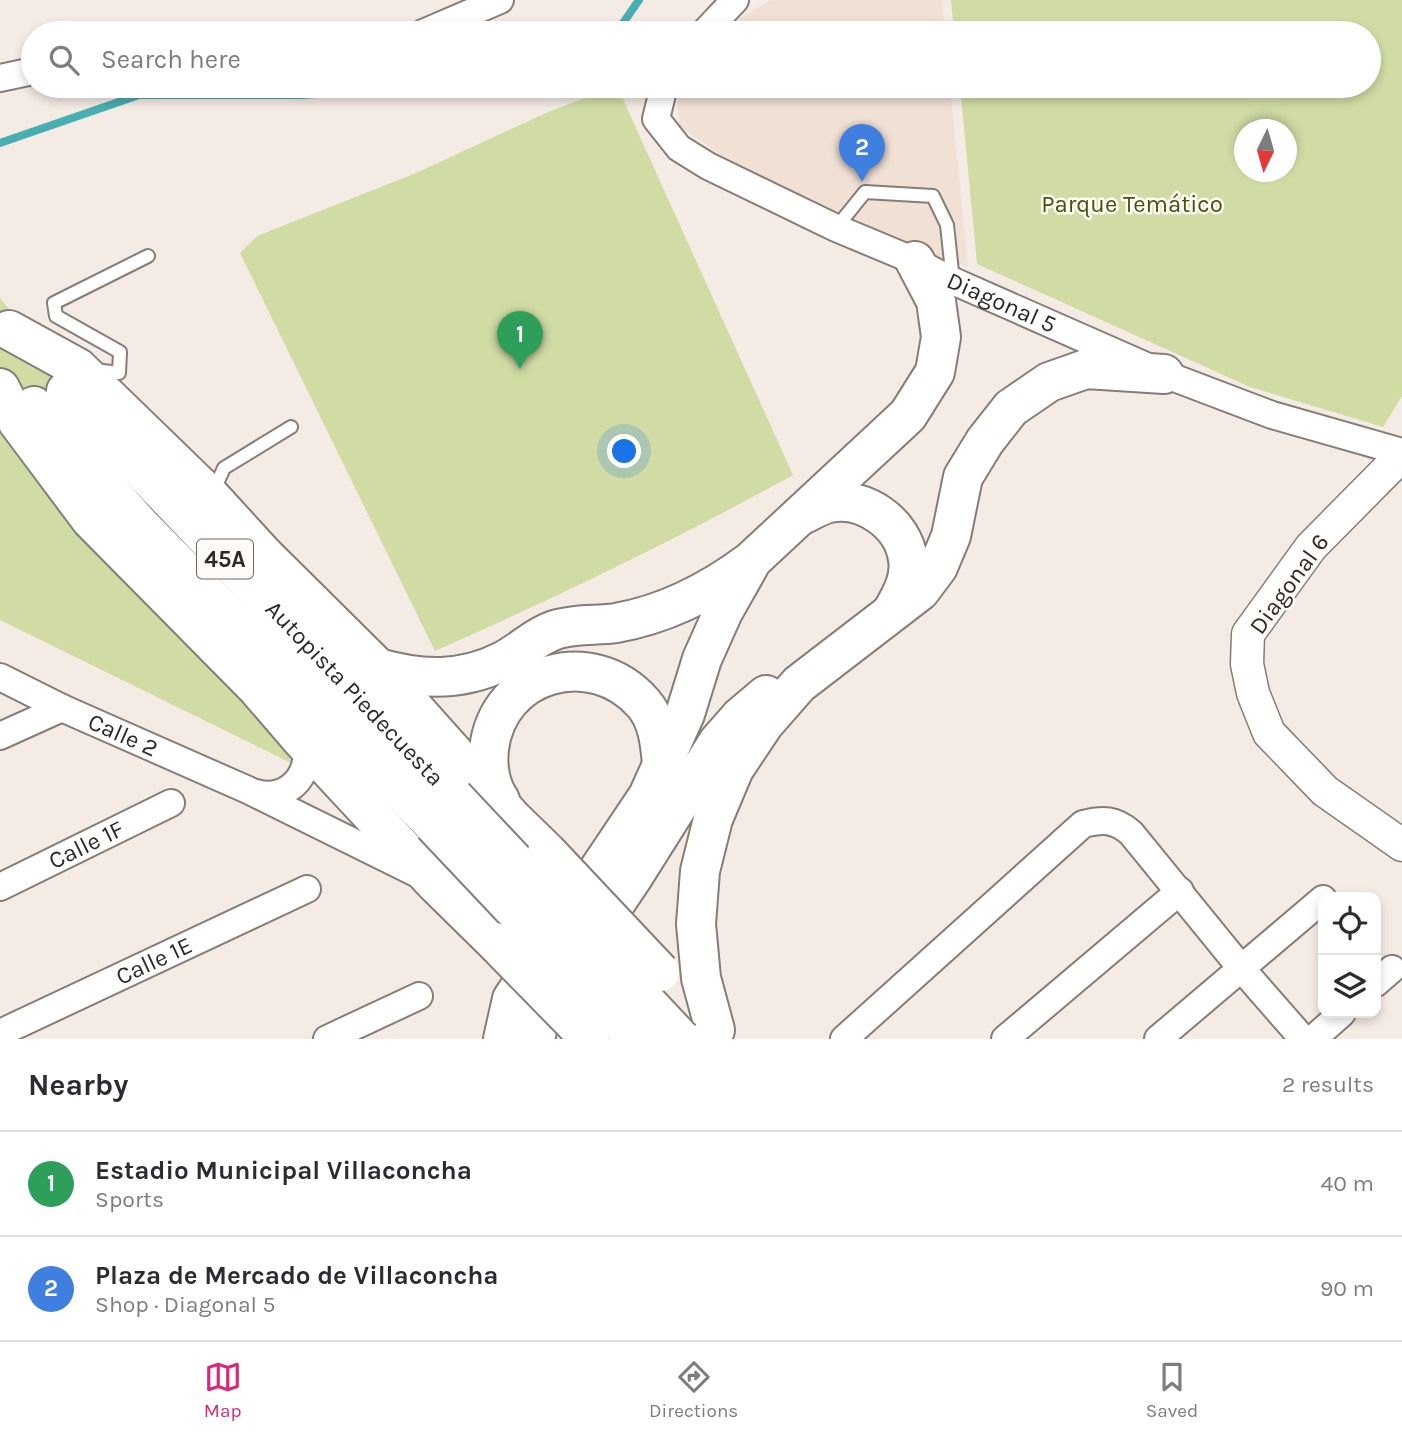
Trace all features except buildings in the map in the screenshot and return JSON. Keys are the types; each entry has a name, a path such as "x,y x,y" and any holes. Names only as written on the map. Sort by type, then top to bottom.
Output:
{"highway":[{"path":"378,668 404,675 440,678 472,673 503,661 555,630 582,624 614,624 686,602 724,581 751,561 908,415 935,372 941,337 936,301 915,261"},
{"path":"4,324 78,368 211,497 264,555 378,668 513,819 660,972 706,1036"},
{"name":"Autopista Piedecuesta","path":"4,324 168,500 444,811 636,1039"},
{"name":"Autopista Piedecuesta","path":"0,367 139,524 444,811 706,1036"},
{"path":"706,1036 696,924 700,871 713,819 734,769 764,724 799,684 920,591 938,567 951,536 963,477 985,441 1011,408 1049,382 1086,369 1164,374"},
{"path":"0,388 18,421 91,520 257,688 435,883 590,1039"},
{"path":"804,514 829,503 856,503 881,514 899,534 908,560 906,586 893,610"},
{"path":"503,1039 512,999 649,796 685,714 707,648 751,561"},
{"path":"535,1039 541,1014 633,877 718,741 740,716 784,680 841,651"},
{"path":"513,819 495,793 488,763 491,731 506,703 530,683 559,672 591,672 621,683 629,690 644,704 659,733 662,764"}],"street":[{"path":"451,21 500,0"},
{"path":"715,21 735,0"},
{"path":"0,78 21,74"},
{"name":"Diagonal 5","path":"661,98 656,119 679,148 708,166 836,228 1164,374 1272,415 1402,454"},
{"name":"Diagonal 6","path":"1402,454 1311,547 1248,634 1247,664 1253,693 1269,733 1325,791 1402,845"},
{"name":"Calle 2","path":"0,677 62,708 248,790 435,883"},
{"path":"0,736 62,708"},
{"name":"Calle 2","path":"248,790 267,796 287,791 301,777 306,758 301,739"},
{"name":"Calle 1F","path":"0,887 171,803"},
{"path":"844,1039 1083,824 1100,820 1122,825 1131,833 1303,1039"},
{"name":"Calle 1E","path":"0,1032 307,889"},
{"path":"1006,1039 1181,891"},
{"path":"1158,1039 1318,904"},
{"path":"327,1039 419,996"},
{"path":"1313,1039 1336,1018"},
{"path":"0,1032 3,1039"}],"lane":[{"path":"836,228 865,192 933,196 947,225 953,281"},
{"path":"78,368 120,373 120,352 56,316 54,303 148,256"},
{"path":"211,497 224,468 291,427"}],"shaded area":[{"path":"771,0 942,0 944,21 734,21"},
{"path":"678,98 951,98 968,267 802,204 726,159 679,126"}],"green space":[{"name":"Parque Temático","path":"951,0 1402,0 1402,396 1383,427 1250,387 977,264 961,98 1381,98 1381,21 953,21"},
{"path":"585,98 622,98 793,475 616,567 435,651 240,253 257,236 416,173 548,112"},
{"path":"0,298 384,770 344,789 0,620"}],"waterway":[{"path":"624,21 639,0"},
{"path":"0,143 130,98"}],"place":[{"name":"Plaza de Mercado de Villaconcha","path":"862,182"},
{"name":"Estadio Municipal Villaconcha","path":"520,369"}]}
